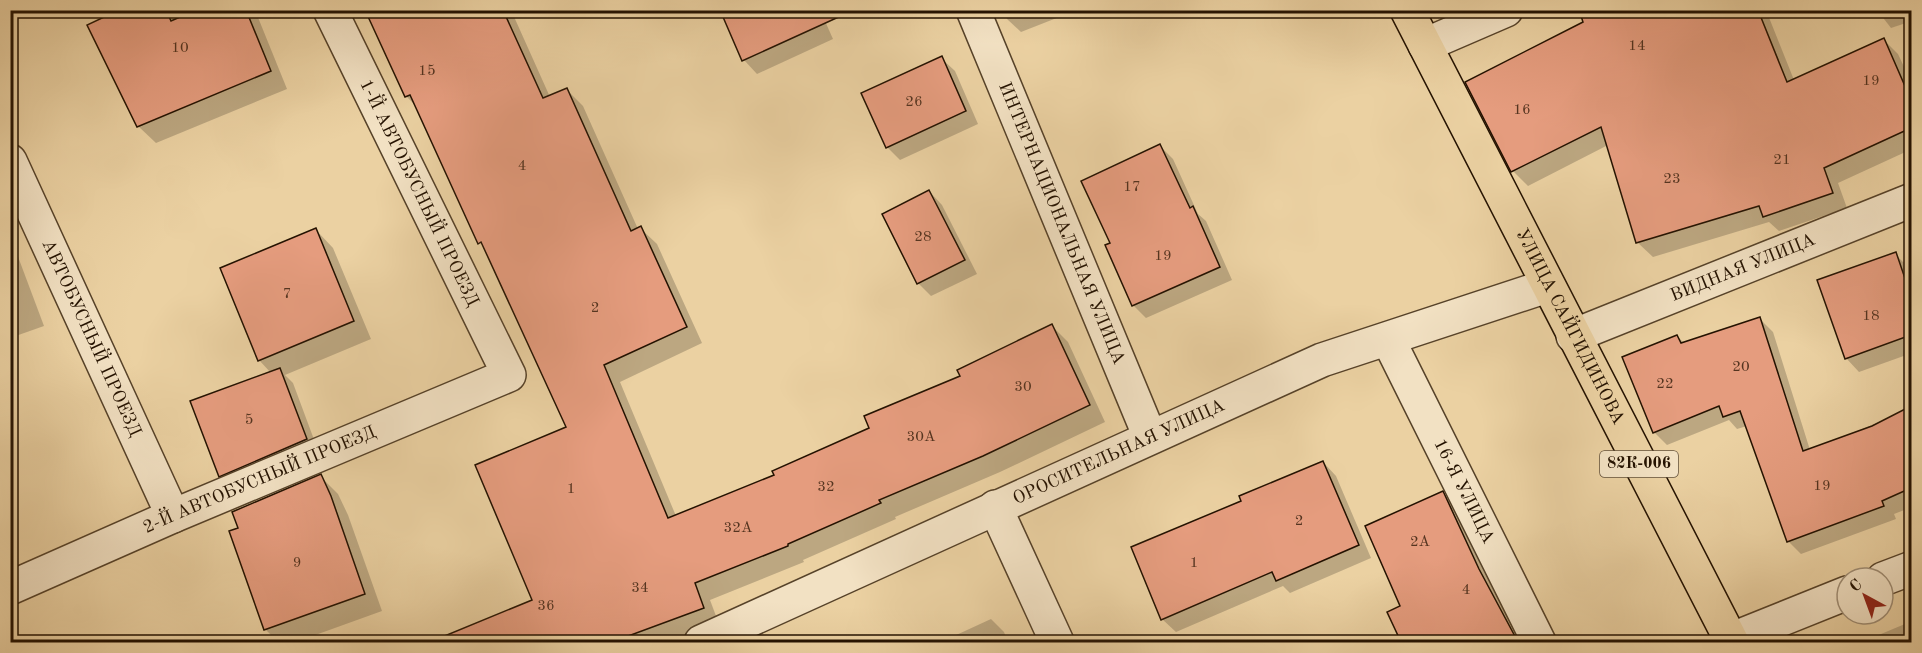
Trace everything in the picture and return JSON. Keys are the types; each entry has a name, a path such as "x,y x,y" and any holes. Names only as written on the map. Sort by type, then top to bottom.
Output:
{"main road":[{"name":"УЛИЦА САЙГИДИНОВА","path":"1407,10 1546,286 1731,641"}],"street":[{"name":"1-Й АВТОБУСНЫЙ ПРОЕЗД","path":"330,10 509,375"},
{"name":"ИНТЕРНАЦИОНАЛЬНАЯ УЛИЦА","path":"973,10 1150,437"},
{"path":"1425,45 1506,10"},
{"name":"АВТОБУСНЫЙ ПРОЕЗД","path":"10,161 173,516"},
{"name":"ВИДНАЯ УЛИЦА","path":"1573,336 1911,200"},
{"name":"ОРОСИТЕЛЬНАЯ УЛИЦА","path":"701,642 1322,360 1546,286"},
{"name":"16-Я УЛИЦА","path":"1388,339 1539,642"},
{"name":"2-Й АВТОБУСНЫЙ ПРОЕЗД","path":"10,588 173,516 509,375"},
{"path":"995,507 1057,642"},
{"path":"1895,574 1911,568"},
{"path":"1731,641 1835,598"}],"building":[{"path":"119,10 166,10 171,21 196,10 246,10 271,71 137,127 87,25"},
{"path":"365,10 503,10 543,98 567,88 631,231 641,226 687,327 604,365 668,518 774,475 772,471 869,428 864,416 960,376 957,370 1052,324 1090,405 983,456 879,500 881,503 788,544 788,546 695,583 704,608 612,642 430,642 532,600 475,465 566,427 481,242 478,244 410,95 405,97"},
{"path":"720,10 854,10 742,61"},
{"path":"1579,10 1758,10 1787,82 1884,38 1911,100 1911,128 1824,168 1833,193 1763,217 1759,206 1636,243 1601,127 1511,172 1465,82 1583,22"},
{"path":"942,56 966,111 886,148 861,93"},
{"path":"1160,144 1190,208 1193,206 1220,267 1132,306 1105,245 1110,243 1081,181"},
{"path":"929,190 965,260 917,284 882,214"},
{"path":"316,228 354,321 258,361 220,268"},
{"path":"1896,252 1911,296 1911,335 1845,359 1817,280"},
{"path":"1760,317 1803,451 1872,426 1911,406 1911,488 1882,501 1884,506 1787,542 1740,411 1723,417 1719,406 1653,433 1622,357 1677,335 1681,343"},
{"path":"280,368 307,439 219,477 190,401"},
{"path":"1323,461 1359,545 1276,581 1272,572 1161,620 1131,547 1241,501 1239,496"},
{"path":"321,474 331,496 365,594 264,630 229,531 238,528 232,512"},
{"path":"1443,491 1479,569 1518,642 1401,642 1387,612 1400,606 1365,526"}]}
